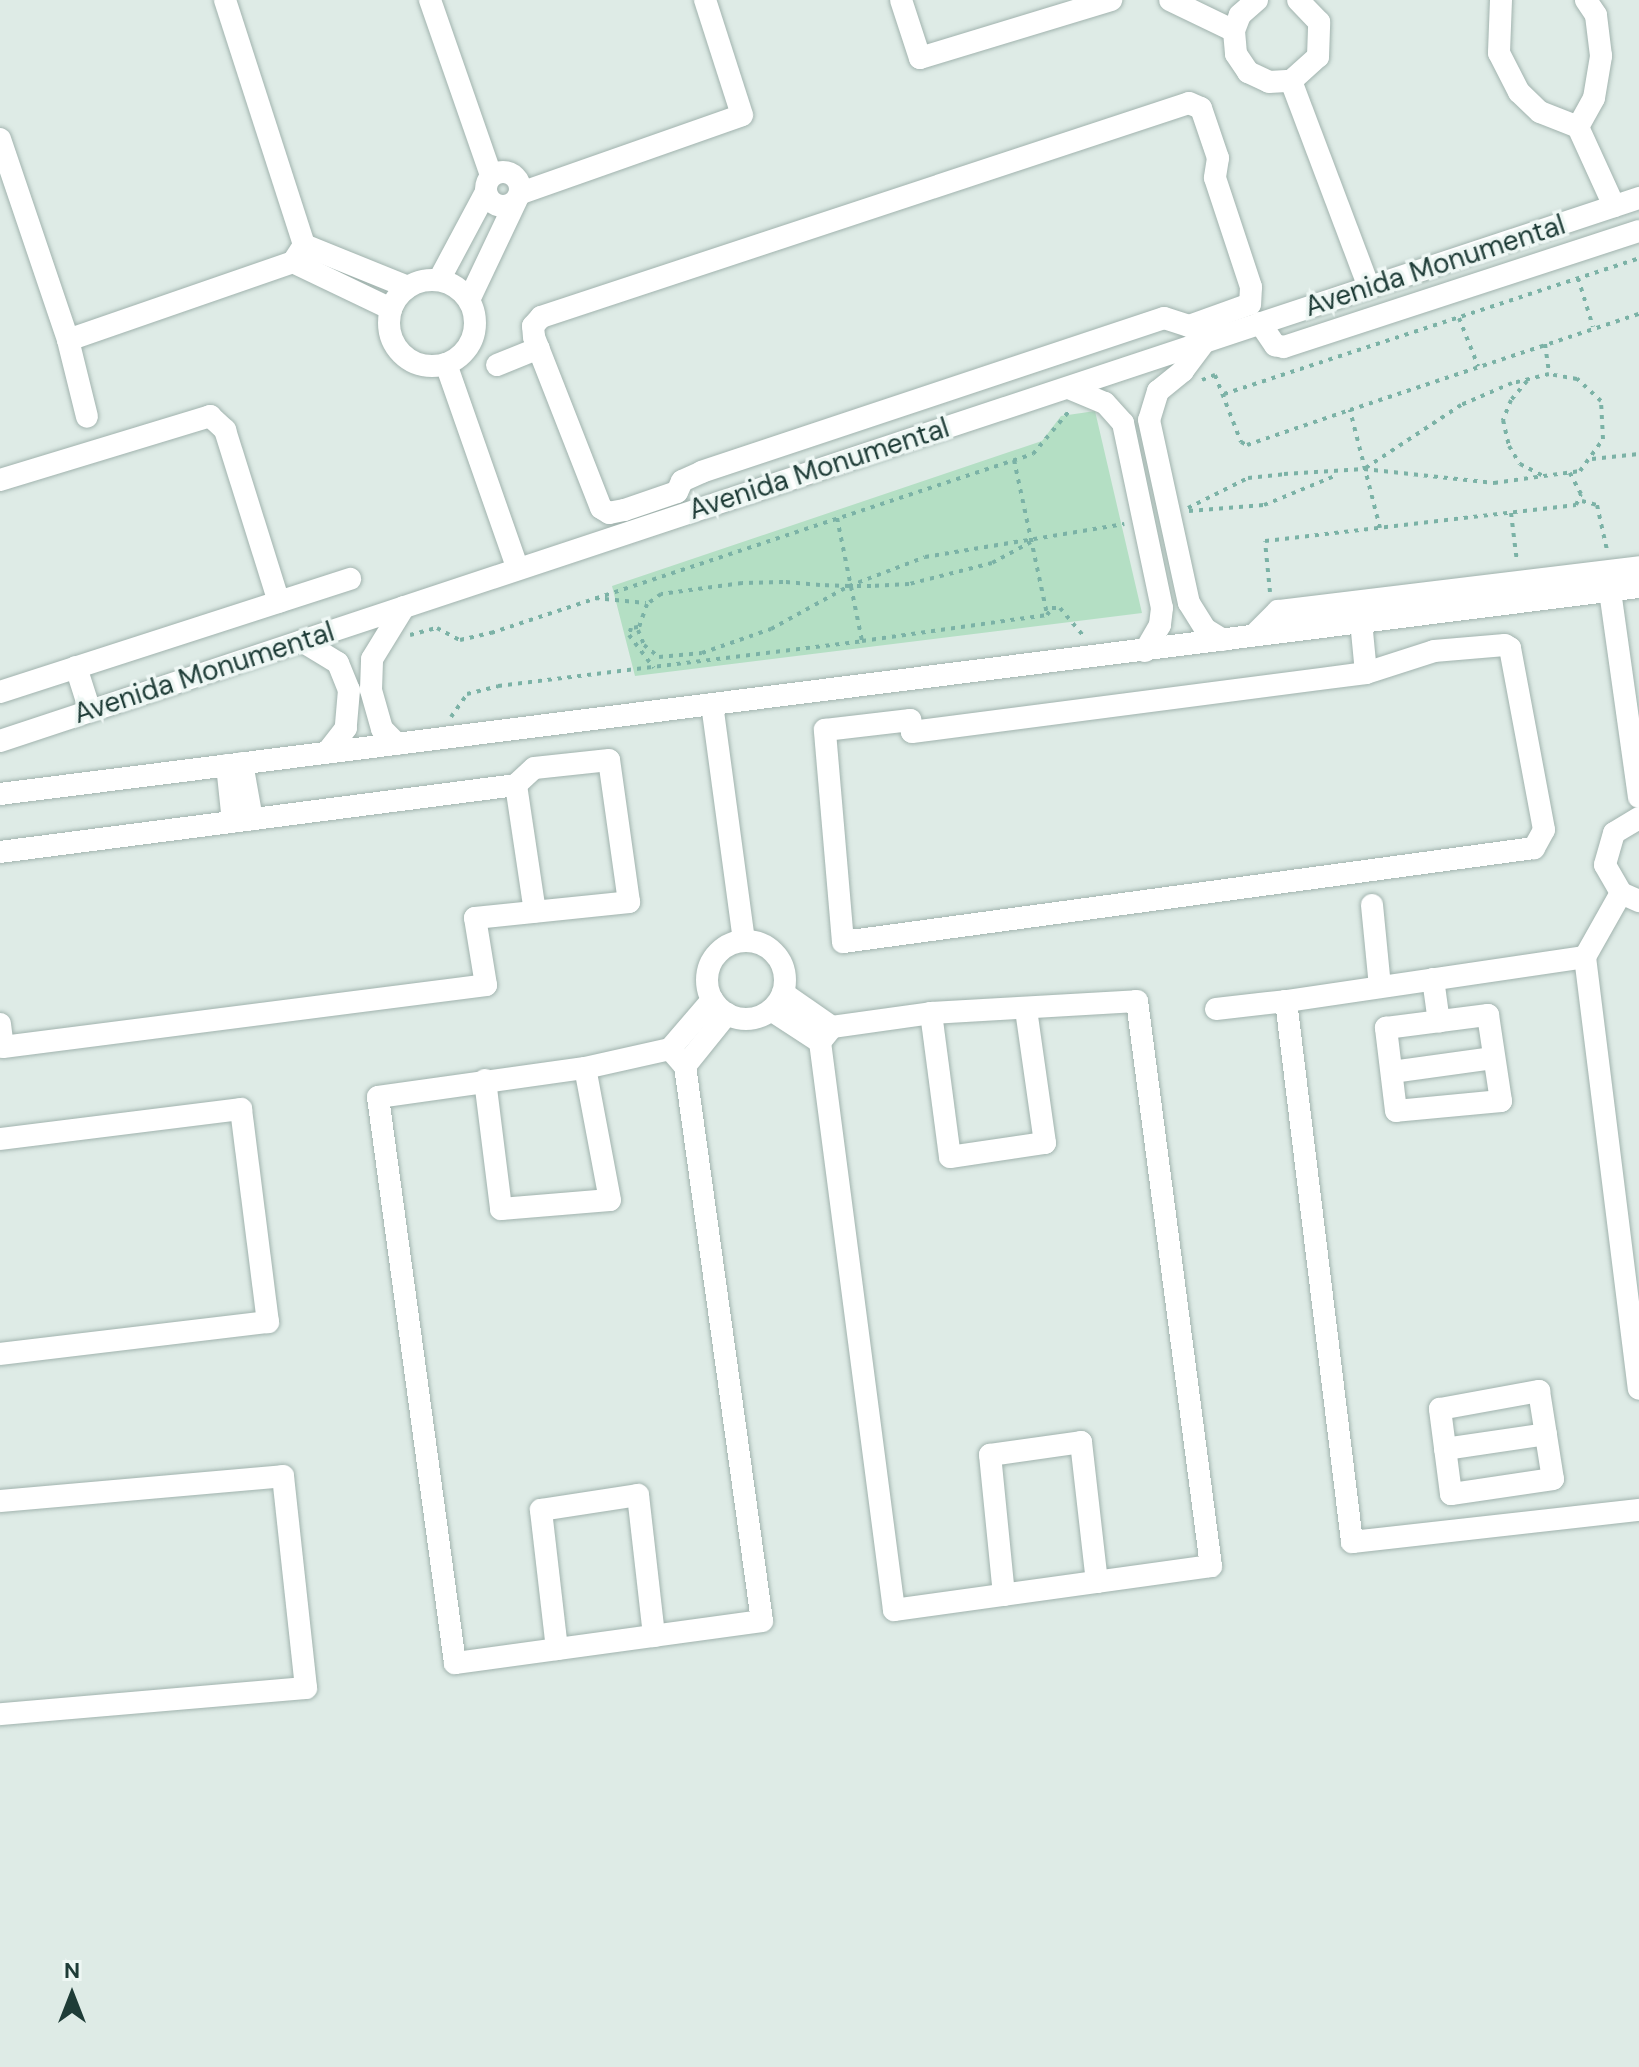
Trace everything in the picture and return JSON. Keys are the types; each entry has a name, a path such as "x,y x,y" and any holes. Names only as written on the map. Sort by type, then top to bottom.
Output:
{"street":[{"path":"225,0 299,254 391,309"},
{"path":"430,0 488,184 498,206 742,115 705,0"},
{"path":"901,0 920,58 1111,0"},
{"path":"1170,0 1234,31"},
{"path":"1501,0 1499,53 1519,92 1540,112 1578,127 1614,206"},
{"path":"1578,127 1594,98 1601,56 1596,15 1586,0"},
{"path":"1252,1 1234,31 1236,54 1248,72 1269,82 1291,81 1312,65 1322,40 1306,2"},
{"path":"1291,81 1369,287"},
{"path":"1179,105 1201,108 1218,158 1217,186 1251,287 1250,304 1189,326 1164,318 687,477 677,492 609,513 601,508 539,348 533,326 541,317 1179,105"},
{"path":"0,139 68,340 87,417"},
{"path":"439,280 488,184"},
{"path":"469,300 518,197"},
{"name":"Avenida Monumental","path":"0,741 913,438 1075,397 1260,323 1639,198"},
{"path":"1260,323 1275,345 1284,347 1639,231"},
{"path":"68,340 299,254 408,287 439,280 469,300 476,318 473,338 463,354 446,364 425,366 405,357 392,340 391,309 408,287"},
{"path":"1203,344 1183,371 1158,391 1149,420 1189,603 1205,629 1223,640"},
{"path":"497,365 539,348"},
{"path":"446,364 517,567"},
{"path":"935,392 946,428"},
{"path":"1075,397 1105,403 1123,423 1162,608 1160,625 1145,651"},
{"path":"901,404 913,438"},
{"path":"0,480 210,416 225,430 279,602"},
{"path":"1257,632 1278,611 1639,567"},
{"path":"0,692 350,579"},
{"path":"0,794 1145,651 1257,632 1639,587"},
{"path":"1610,591 1639,797"},
{"path":"397,744 382,729 371,690 372,659 404,607"},
{"path":"1361,621 1366,673"},
{"path":"302,641 338,663 349,690 346,728 327,752"},
{"path":"1510,648 1544,830 1534,848 843,942 825,730 910,720 912,732 1366,673 1434,651 1510,648"},
{"path":"76,667 90,711"},
{"path":"712,704 744,940"},
{"path":"0,852 516,785 534,768 609,760 629,902 475,918 486,985 3,1047 0,1024"},
{"path":"234,764 242,821"},
{"path":"516,785 535,912"},
{"path":"1639,818 1614,833 1607,848 1605,865 1630,897 1585,957 1639,1389"},
{"path":"1372,905 1380,986"},
{"path":"744,940 774,952 784,969 777,1002 749,1018 719,1007 707,970 718,951 744,940"},
{"path":"1216,1009 1585,957"},
{"path":"1433,979 1439,1022"},
{"path":"777,1002 826,1035 931,1013 1137,1001 1211,1566 894,1610 826,1035"},
{"path":"1286,1001 1352,1542 1639,1510"},
{"path":"677,1058 762,1621 455,1663 378,1097 485,1080 677,1058 719,1007"},
{"path":"931,1013 950,1157 1045,1143 1026,1009"},
{"path":"1488,1015 1493,1058 1501,1101 1396,1111 1386,1028 1488,1015"},
{"path":"1392,1072 1493,1058"},
{"path":"485,1080 501,1209 610,1200 585,1068"},
{"path":"0,1139 241,1109 268,1322 0,1354"},
{"path":"1539,1391 1546,1434 1553,1479 1451,1494 1440,1409 1539,1391"},
{"path":"1445,1449 1546,1434"},
{"path":"1004,1595 990,1455 1081,1442 1097,1582"},
{"path":"0,1501 283,1476 306,1688 0,1714"},
{"path":"1498,1487 1504,1524"},
{"path":"557,1649 541,1510 638,1495 654,1636"}],"path":[{"path":"1224,394 1639,258"},
{"path":"1578,278 1593,327"},
{"path":"1191,384 1215,375 1241,442 1247,445 1639,314"},
{"path":"1459,318 1478,366"},
{"path":"1545,344 1549,374"},
{"path":"1364,469 1461,405 1549,374 1577,379 1601,401 1606,424 1592,459"},
{"path":"1529,379 1511,400 1503,420 1509,446 1520,464 1547,478"},
{"path":"384,639 437,628 460,640 1033,454 1072,408 1075,397"},
{"path":"1350,410 1380,528"},
{"path":"1182,512 1212,492 1248,478 1364,469 1494,483 1547,478 1570,473 1592,459 1639,454"},
{"path":"1014,460 1047,615"},
{"path":"1182,512 1264,505 1342,472"},
{"path":"1570,473 1582,501"},
{"path":"1179,498 1182,512"},
{"path":"1266,598 1271,587 1265,541 1511,513 1582,501 1597,505 1602,516 1608,557"},
{"path":"1511,513 1517,567"},
{"path":"837,518 862,641"},
{"path":"1031,542 1011,555 958,574 909,584 849,586 742,583 661,594 647,604 638,627 644,645 659,657 702,653 771,629 849,586 949,551 1031,542 1145,520"},
{"path":"593,597 647,604"},
{"path":"447,720 467,694 1047,615 1060,608 1078,634 1089,636"},
{"path":"638,627 631,628 629,635 654,668"}],"green space":[{"path":"1095,411 1142,613 635,676 612,586 1042,441 1061,416"}]}
